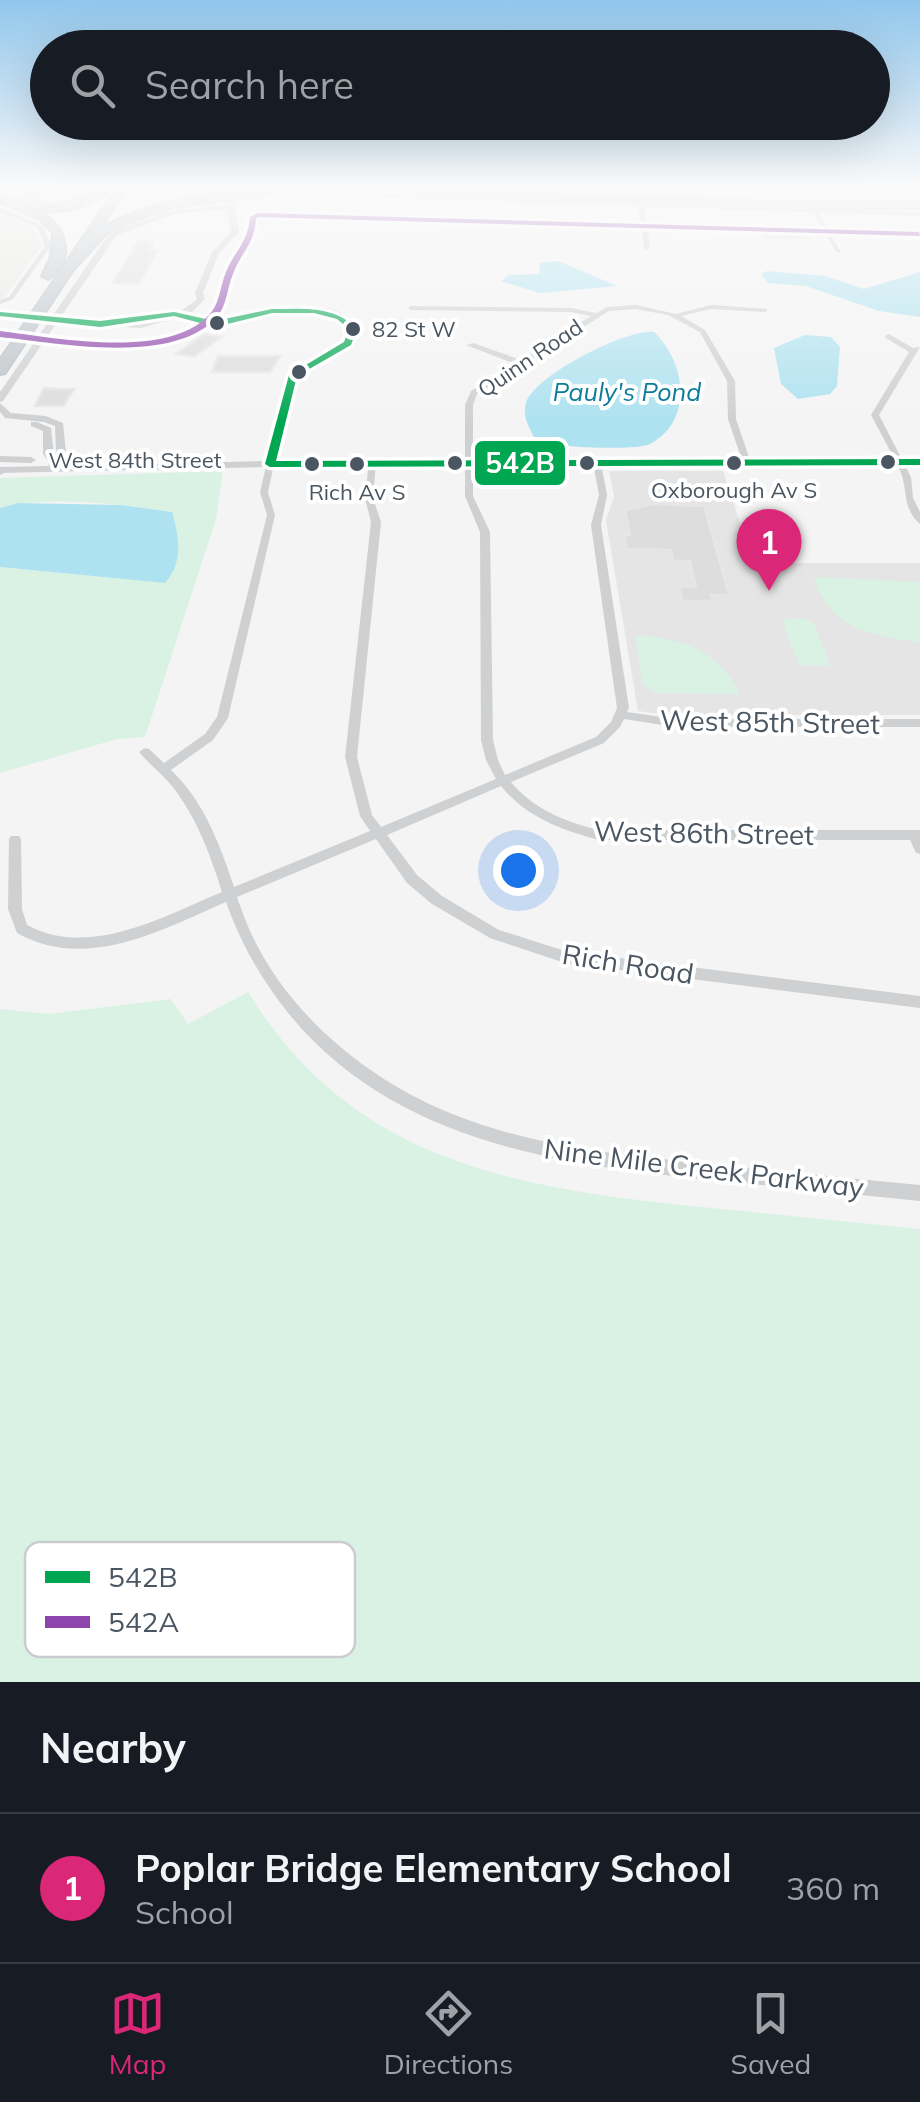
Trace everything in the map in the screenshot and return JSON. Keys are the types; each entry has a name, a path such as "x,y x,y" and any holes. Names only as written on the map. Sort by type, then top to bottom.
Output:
{"highway":[{"path":"41,288 52,266"},
{"path":"0,345 55,266"},
{"path":"0,370 68,266"},
{"path":"64,272 69,266"}],"street":[{"path":"0,302 11,298 33,266"},
{"path":"52,465 62,452 60,425 46,419 8,416 0,402 91,266"},
{"path":"159,322 198,303 210,266"},
{"path":"412,308 571,310 595,315 626,306 679,316 703,330 731,381 732,419 746,463"},
{"path":"679,316 711,307 766,310"},
{"path":"0,314 100,324 225,324 272,311 332,314 351,325 352,338 293,374 264,492 271,514 222,718 210,738 164,768"},
{"path":"100,324 177,315 202,324"},
{"name":"Quinn Road","path":"469,463 470,399 479,387 595,315"},
{"path":"889,336 916,349 875,415 900,462 920,521"},
{"path":"470,345 518,362"},
{"path":"0,420 46,427 52,465"},
{"path":"238,460 260,456 275,440"},
{"name":"West 84th Street","path":"52,465 238,460 270,464"},
{"name":"West 84th Street","path":"2,465 920,462"},
{"path":"469,463 470,502 485,532 487,740 494,766 504,780"},
{"path":"15,839 16,920 41,940 126,937 600,740 621,716 622,699 596,525 603,495 597,463"},
{"name":"Rich Road","path":"372,464 368,491 376,522 351,757 358,797 376,834 402,869 437,900 495,934 530,947 602,964 920,1002"},
{"name":"West 85th Street","path":"621,716 676,724 920,723"},
{"name":"Nine Mile Creek Parkway","path":"146,752 164,768 207,823 249,946 295,1013 363,1074 450,1123 553,1154 920,1193"},
{"name":"West 86th Street","path":"504,780 533,810 599,835 917,835"},
{"path":"917,835 920,849"}],"shaded area":[{"path":"0,266 27,266 0,303"},
{"path":"609,471 723,471 753,563 920,563 920,715 668,715 638,711 606,520 614,497"}],"green space":[{"path":"223,471 216,519 145,737 117,739 0,773 0,567 165,583 172,512 63,501 0,508 0,478"},
{"path":"814,577 920,582 920,642 869,633 841,619 821,594"},
{"path":"786,619 806,619 815,625 830,666 799,665 783,623"},
{"path":"635,635 668,639 697,649 721,667 740,694 656,693 643,685"},
{"path":"248,992 290,1050 337,1095 389,1130 445,1156 504,1176 633,1199 920,1229 920,1682 0,1682 0,1009 49,1014 171,999 188,1024"}],"water":[{"path":"540,266 571,266 617,286 540,293 501,281 509,275 539,274"},
{"path":"767,271 825,276 864,289 920,272 920,317 879,311 806,286 768,283 761,274"},
{"name":"Pauly's Pond","path":"654,332 673,358 680,390 674,420 664,433 650,444 611,448 535,439 525,408 533,392 546,380 604,346"},
{"path":"805,335 831,337 840,347 837,386 830,394 798,399 781,384 774,348"},
{"path":"19,503 121,505 172,512 178,540 175,566 165,583 0,567 0,508"}],"building":[{"path":"123,266 149,266 139,283 113,283"},
{"path":"204,334 221,337 194,357 176,354"},
{"path":"218,356 280,356 270,372 212,372"},
{"path":"44,388 74,389 63,406 35,406"},
{"path":"655,504 704,506 729,595 711,595 713,601 682,601 679,587 696,587 690,561 674,561 671,550 627,549 624,535 630,535 625,510"}],"transit line":[{"name":"542A","path":"0,334 114,344 175,338 198,329 215,314 232,266"},
{"name":"542B","path":"0,314 100,324 174,314 215,324 272,311 314,311 340,317 353,329 348,343 293,375 270,464"},
{"name":"542B","path":"270,464 920,462"}],"place":[{"name":"82 St W","path":"353,329"},
{"name":"Oxborough Av S","path":"734,463"},
{"name":"Rich Av S","path":"357,464"},
{"name":"Poplar Bridge Elementary School","path":"769,591"}]}
